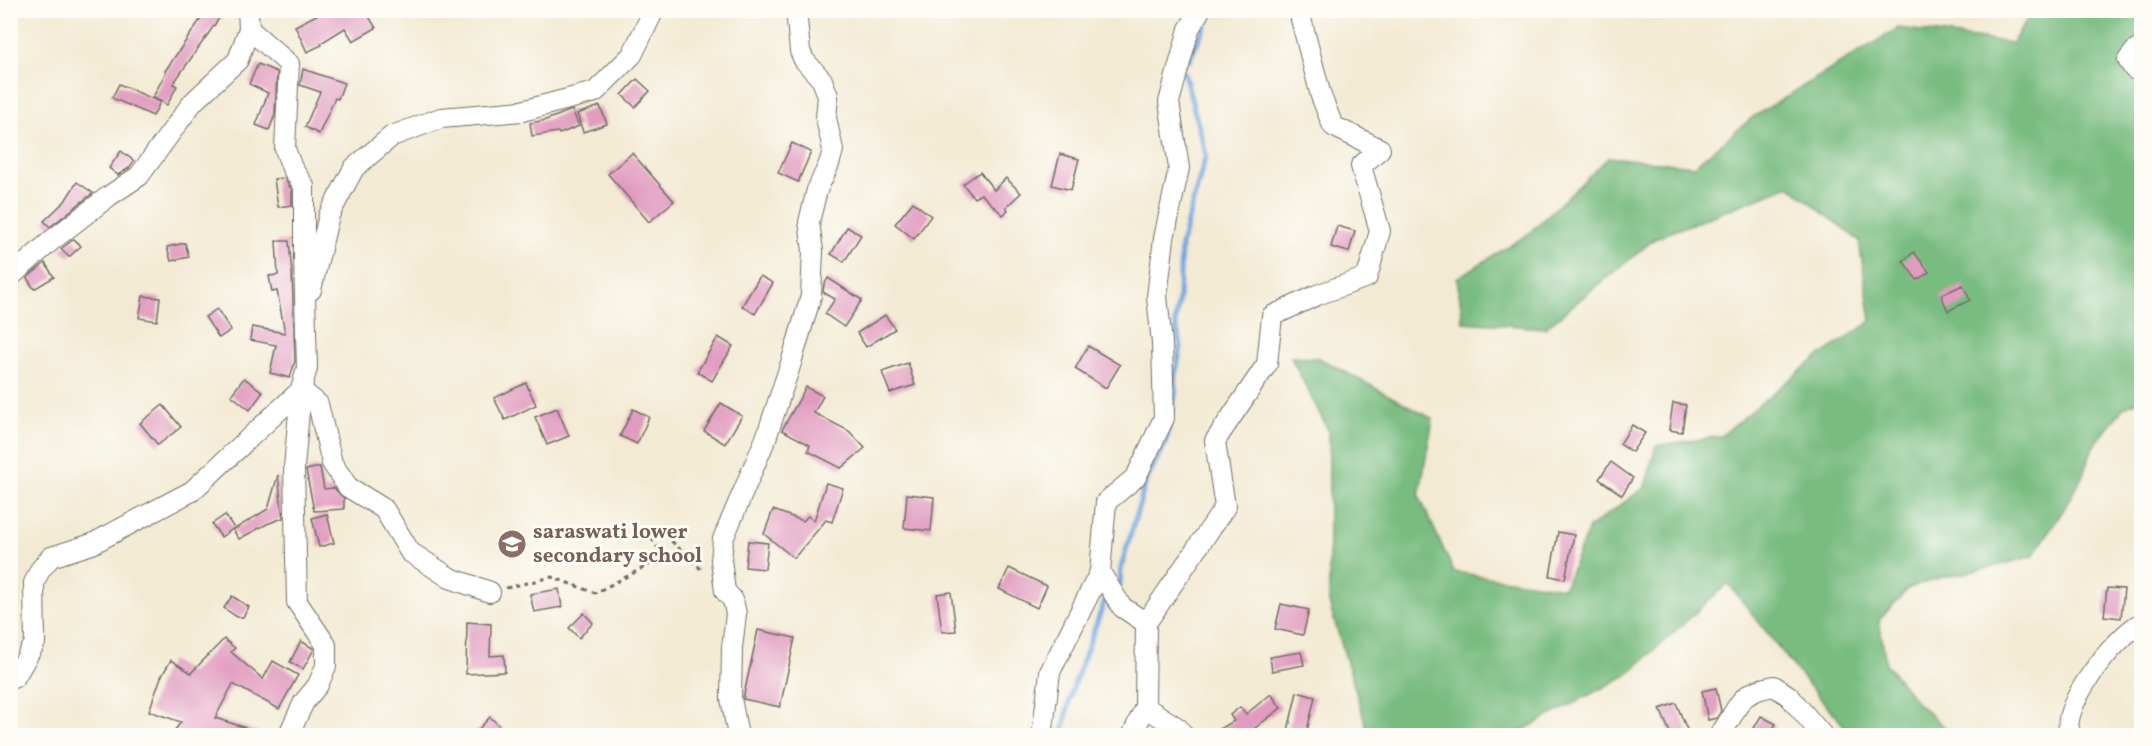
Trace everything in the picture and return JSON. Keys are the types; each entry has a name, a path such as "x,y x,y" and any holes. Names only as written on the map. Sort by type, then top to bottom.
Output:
{"street":[{"path":"305,315 329,215 354,168 392,136 441,117 522,111 594,92 632,55 654,10"},
{"path":"738,735 732,699 732,648 736,614 733,600 725,591 721,560 723,539 766,438 811,296 813,251 809,222 817,190 833,150 826,118 828,96 822,80 804,60 800,51 796,10"},
{"path":"1042,735 1050,672 1100,572 1106,502 1136,477 1164,418 1162,343 1157,297 1164,238 1179,168 1169,102 1189,29 1200,10"},
{"path":"1132,735 1145,707 1146,623 1225,507 1215,441 1267,364 1272,316 1317,295 1366,277 1380,231 1361,166 1380,149 1333,126 1321,96 1301,19"},
{"path":"249,20 289,64 285,149 292,168 304,186 307,368 301,390 294,467 297,602 326,645 326,666 318,685 304,702 288,735"},
{"path":"10,277 51,241 139,176 193,102 238,60 249,20"},
{"path":"2142,47 2135,51 2128,60 2134,69 2142,73"},
{"path":"301,390 318,404 332,463 348,487 384,509 410,552 450,578 490,592"},
{"path":"10,679 15,677 35,643 34,583 40,570 51,557 92,544 192,491 301,390"},
{"path":"1100,572 1122,607 1146,623"},
{"path":"2072,735 2069,732 2068,721 2097,664 2127,632 2142,623"},
{"path":"1719,735 1730,722 1743,696 1758,689 1774,686 1789,696 1823,735"},
{"path":"1145,707 1178,728 1184,735"}],"path":[{"path":"490,592 552,578 595,593 664,557 652,539 664,534 725,591"}],"green space":[{"path":"2033,11 2141,11 2141,400 2124,407 2093,447 2082,477 2033,556 1939,578 1909,588 1879,620 1886,664 1918,704 1954,735 1852,735 1802,677 1728,583 1627,675 1514,735 1369,735 1329,603 1329,432 1291,357 1319,358 1433,419 1419,496 1454,572 1564,588 1589,528 1645,487 1656,446 1721,436 1810,363 1871,321 1859,241 1789,186 1656,238 1545,328 1463,322 1457,278 1527,235 1609,157 1694,166 1753,117 1898,28 2012,43"}],"building":[{"path":"207,10 225,10 173,84 177,86 167,105 153,97 165,71"},
{"path":"326,10 365,10 376,28 353,41 345,28 321,43 322,45 307,52 295,26"},
{"path":"258,64 277,72 275,115 269,130 256,125 268,93 249,84"},
{"path":"303,69 344,83 319,134 305,127 320,92 300,85"},
{"path":"637,79 650,91 635,107 622,95"},
{"path":"119,84 160,102 153,116 112,98"},
{"path":"600,106 607,124 583,132 577,114"},
{"path":"572,110 579,126 559,134 558,132 532,136 530,123 546,120"},
{"path":"792,143 811,152 798,182 778,173"},
{"path":"121,151 134,161 129,168 118,175 109,168"},
{"path":"632,153 674,201 649,222 608,174"},
{"path":"1060,154 1079,159 1071,190 1052,185"},
{"path":"980,172 994,190 1006,178 1021,193 1006,207 1008,210 1003,215 981,194 974,198 963,184"},
{"path":"284,178 292,190 292,205 278,207 274,179"},
{"path":"77,182 93,193 50,227 44,221 65,201"},
{"path":"913,202 931,216 914,239 895,224"},
{"path":"1337,226 1355,231 1349,252 1331,247"},
{"path":"847,227 861,235 844,262 831,254"},
{"path":"74,239 81,246 69,257 61,249"},
{"path":"276,241 289,241 295,361 290,378 270,373 276,345 250,340 252,327 285,333 277,291 272,292 269,276 278,275"},
{"path":"185,243 189,257 171,261 167,247"},
{"path":"1914,252 1929,272 1917,280 1903,261"},
{"path":"45,263 54,277 34,289 27,278"},
{"path":"760,276 773,283 755,314 742,306"},
{"path":"828,278 862,300 844,327 825,314 835,299 823,292"},
{"path":"1963,285 1970,300 1948,311 1941,295"},
{"path":"143,296 160,298 157,321 139,318"},
{"path":"217,309 231,330 219,338 205,317"},
{"path":"885,315 895,329 866,347 857,333"},
{"path":"718,337 733,346 712,381 697,372"},
{"path":"1088,346 1120,365 1106,388 1075,369"},
{"path":"908,363 915,385 890,393 882,372"},
{"path":"244,378 263,392 250,410 231,395"},
{"path":"526,383 536,405 505,420 494,398"},
{"path":"806,387 823,396 814,413 849,431 865,448 841,468 808,451 810,445 782,430"},
{"path":"721,403 742,416 725,444 704,431"},
{"path":"1673,403 1686,405 1682,432 1669,430"},
{"path":"163,405 181,427 158,445 140,423"},
{"path":"557,408 569,436 547,445 535,417"},
{"path":"633,409 649,417 637,444 620,436"},
{"path":"1632,425 1645,433 1632,452 1620,444"},
{"path":"1611,462 1633,478 1622,495 1599,479"},
{"path":"320,467 324,489 334,488 344,498 344,509 314,511 306,470"},
{"path":"278,475 283,518 239,539 233,530 268,509"},
{"path":"826,483 843,488 832,522 826,520 794,558 764,534 773,510 803,521 808,516 814,521"},
{"path":"907,494 934,497 931,531 904,528"},
{"path":"327,514 334,543 319,547 312,518"},
{"path":"225,515 234,528 221,537 212,524"},
{"path":"1558,532 1574,535 1565,579 1550,576"},
{"path":"748,541 768,543 765,569 745,567"},
{"path":"1009,568 1047,586 1037,608 999,589"},
{"path":"2107,588 2124,589 2121,618 2104,616"},
{"path":"559,589 562,607 534,612 530,594"},
{"path":"951,592 956,631 942,632 937,594"},
{"path":"232,596 249,607 243,617 237,617 224,608"},
{"path":"1281,604 1309,610 1303,635 1275,629"},
{"path":"584,613 593,623 579,638 569,628"},
{"path":"467,622 491,624 490,656 504,655 505,672 466,674"},
{"path":"758,630 795,638 780,707 743,699"},
{"path":"224,639 235,648 231,652 263,679 273,661 298,675 279,709 233,684 215,718 262,733 261,735 171,735 181,722 149,711 161,677 171,660 191,673"},
{"path":"301,641 314,649 303,669 290,662"},
{"path":"1301,652 1304,665 1272,671 1270,657"},
{"path":"1716,688 1721,711 1717,718 1708,720 1702,691"},
{"path":"1297,692 1315,697 1306,735 1287,735"},
{"path":"1271,694 1281,708 1246,735 1209,735 1234,721 1230,715 1240,707 1246,714"},
{"path":"1676,703 1688,732 1671,735 1660,709"},
{"path":"1761,716 1776,724 1769,735 1750,735"},
{"path":"490,717 509,735 473,735"}],"waterway":[{"path":"1189,61 1212,10"},
{"path":"1172,411 1176,390 1175,375 1181,346 1175,323 1179,298 1181,245 1206,155 1184,72"},
{"path":"1120,585 1121,568 1146,481 1166,443 1169,426"},
{"path":"1062,736 1071,693 1105,600"}],"place":[{"name":"saraswati lower secondary school","path":"512,544"}]}
